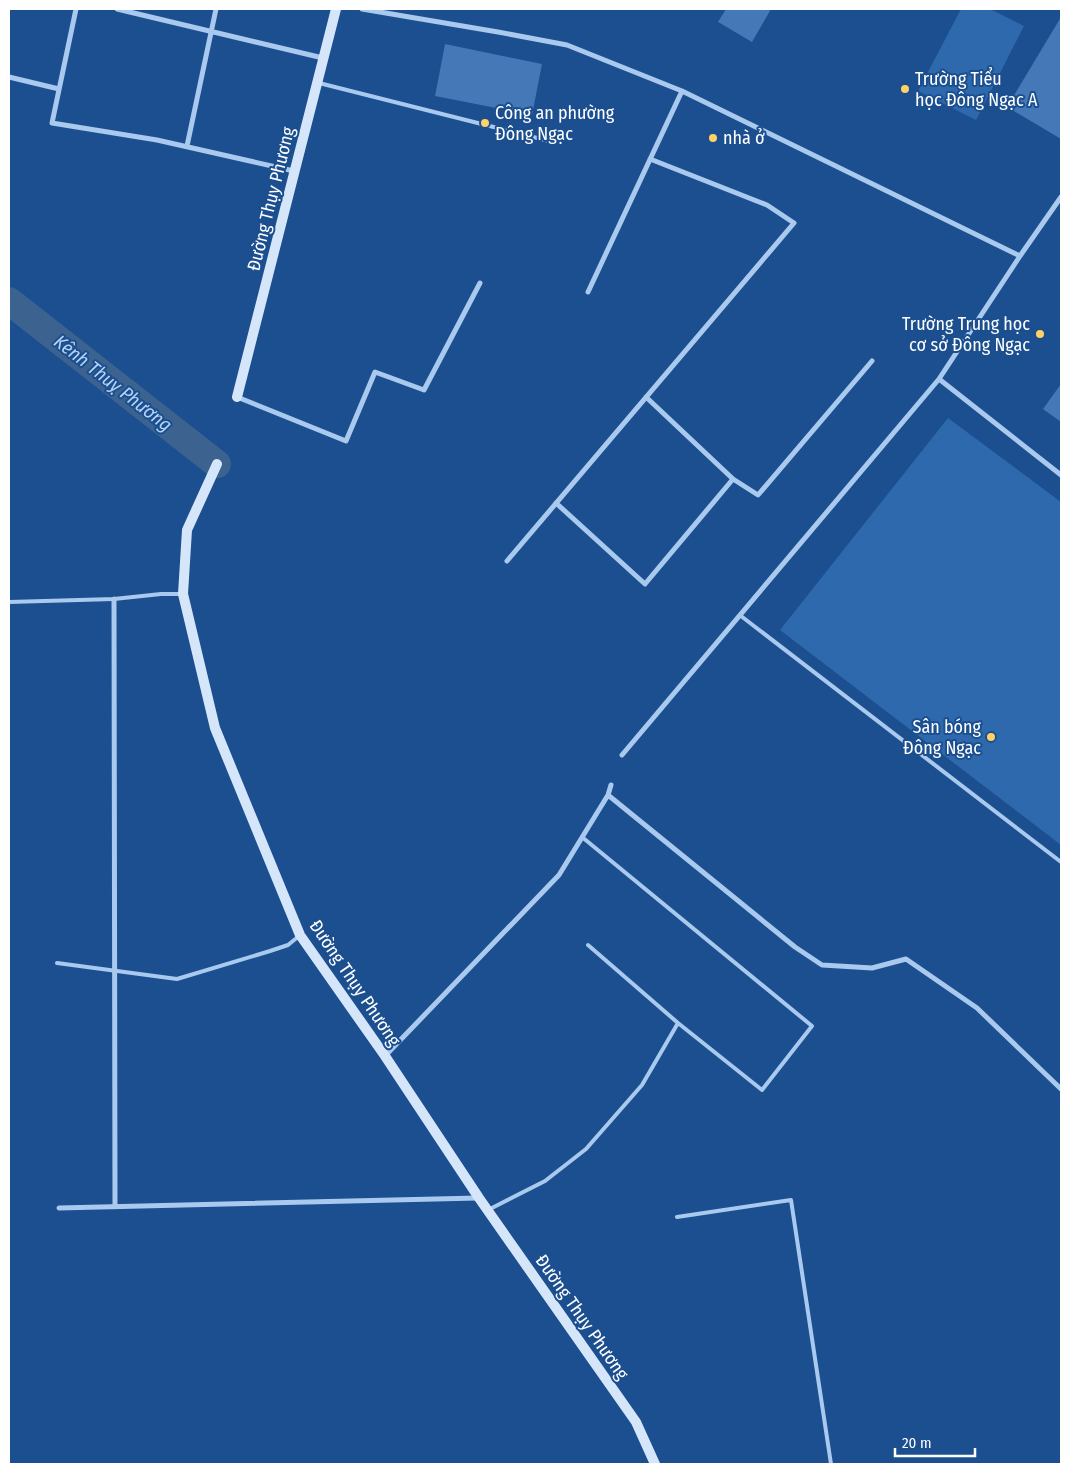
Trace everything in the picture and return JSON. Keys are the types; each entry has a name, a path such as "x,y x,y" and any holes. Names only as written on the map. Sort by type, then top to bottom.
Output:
{"main road":[{"name":"Đường Thụy Phương","path":"238,397 336,9"},
{"name":"Đường Thụy Phương","path":"217,464 187,530 183,594 215,728 300,935 385,1056 479,1198 636,1422 655,1464"}],"street":[{"path":"76,9 52,123 187,146 295,172"},
{"path":"118,9 323,58"},
{"path":"187,146 216,9"},
{"path":"362,9 567,45 682,91 1020,256"},
{"path":"9,77 59,89"},
{"path":"588,292 682,91"},
{"path":"507,561 794,223 767,205 650,159"},
{"path":"622,755 939,379 1020,256 1061,198"},
{"path":"238,397 346,441 375,372 424,390 480,284"},
{"path":"646,397 733,479 758,494 872,361"},
{"path":"939,379 1061,475"},
{"path":"556,503 645,584 733,479"},
{"path":"114,599 115,1207"},
{"path":"385,1056 558,875 609,790 797,949 822,965 872,968 906,959 977,1008 1061,1089"},
{"path":"60,1208 479,1198"}],"lane":[{"path":"317,83 549,141"},
{"path":"9,602 114,599 161,594 183,594"},
{"path":"741,616 1061,862"},
{"path":"582,837 812,1026 762,1090 678,1023 588,945"},
{"path":"57,963 177,979 270,951 288,944 300,935"},
{"path":"488,1210 545,1181 586,1149 642,1085 678,1023"},
{"path":"677,1217 791,1200 831,1464"}],"shaded area":[{"path":"961,9 990,9 1024,26 976,120 918,91"},
{"name":"Sân bóng Đông Ngạc","path":"948,418 1061,502 1061,845 780,630"}],"building":[{"path":"726,9 771,9 752,42 718,22"},
{"path":"1061,17 1061,139 1007,107"},
{"path":"445,44 542,64 532,115 435,96"},
{"path":"1061,384 1061,422 1043,409"}],"waterway":[{"name":"Kênh Thuỵ Phương","path":"9,301 217,464"}],"place":[{"name":"Trường Tiểu học Đông Ngạc A","path":"905,89"},
{"name":"Công an phường Đông Ngạc","path":"485,123"},
{"name":"nhà ở","path":"713,138"},
{"name":"Trường Trung học cơ sở Đông Ngạc","path":"1040,334"},
{"name":"Sân bóng Đông Ngạc","path":"991,737"}]}
